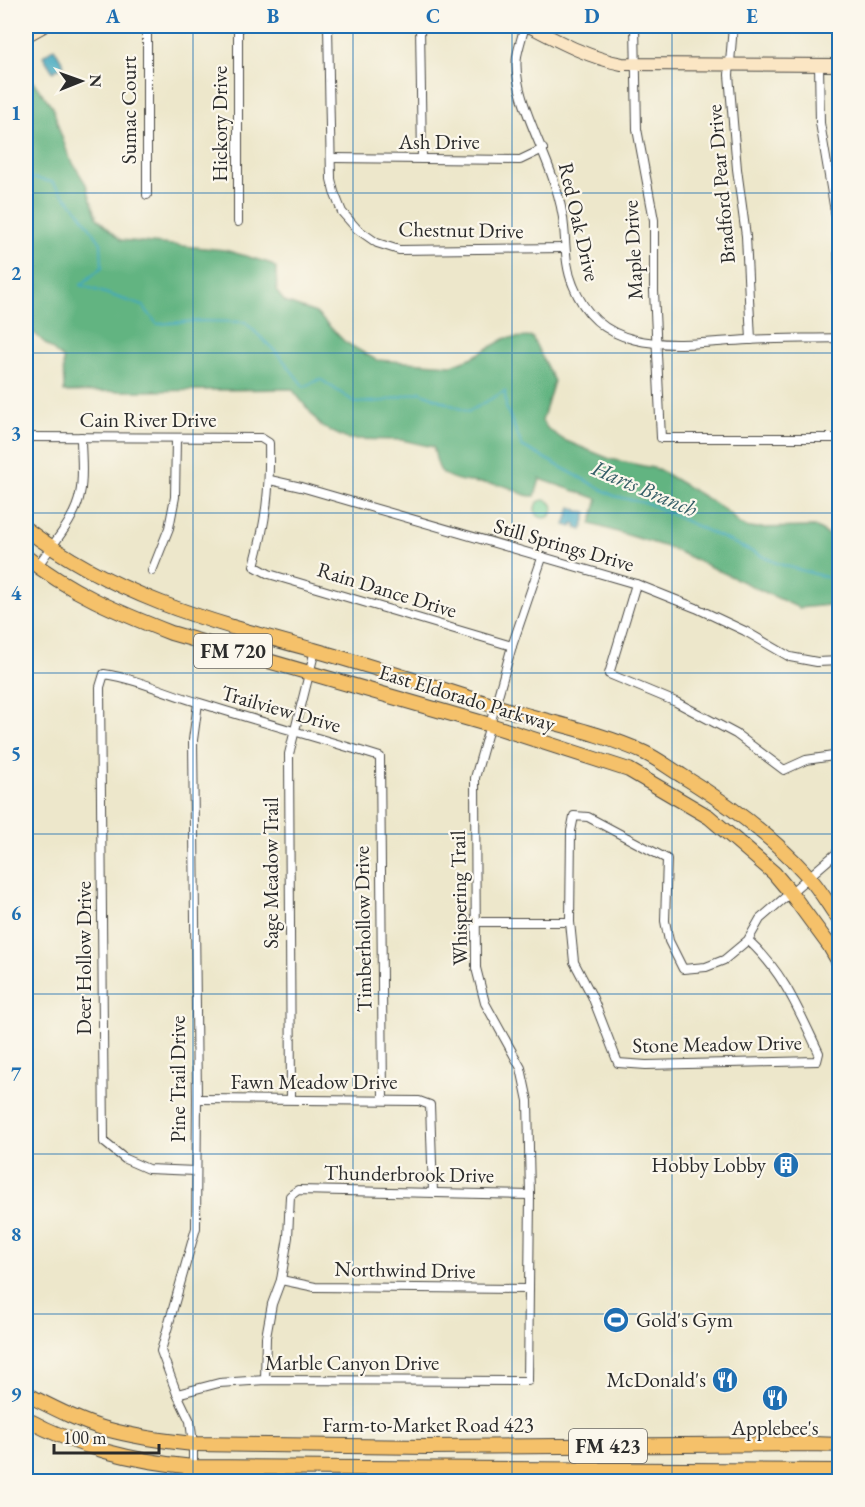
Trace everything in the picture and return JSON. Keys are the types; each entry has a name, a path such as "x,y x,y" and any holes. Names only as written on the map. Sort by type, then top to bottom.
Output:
{"main road":[{"name":"East Eldorado Parkway","path":"26,529 70,561 135,594 238,630 433,685 495,706 587,732 646,754 720,799 785,854 808,876 840,921"},
{"name":"East Eldorado Parkway","path":"26,557 51,577 121,614 171,633 490,725 629,770 709,818 760,860 790,891 840,964"},
{"name":"Farm-to-Market Road 423","path":"26,1394 105,1429 168,1442 193,1444 428,1447 840,1445"},
{"name":"Farm-to-Market Road 423","path":"26,1419 76,1444 193,1474 428,1468 519,1475 695,1471 840,1471"},
{"path":"695,1446 695,1471"},
{"path":"428,1447 428,1468"}],"street":[{"path":"26,36 44,26"},
{"name":"Sumac Court","path":"147,26 147,195"},
{"name":"Hickory Drive","path":"238,26 238,222"},
{"name":"Chestnut Drive","path":"328,26 331,179 342,212 366,236 399,250 564,248"},
{"path":"420,26 422,159"},
{"path":"527,26 599,58 622,64 840,65"},
{"name":"Red Oak Drive","path":"527,26 517,58 522,99 543,149 560,201 564,248 571,283 582,304 601,327 618,335 656,345 840,338"},
{"name":"Maple Drive","path":"635,26 637,129 654,220 656,345 661,438 840,438"},
{"name":"Bradford Pear Drive","path":"733,26 729,75 737,169 746,236 751,340"},
{"path":"819,64 820,123 838,229 840,331"},
{"name":"Ash Drive","path":"332,158 520,160 543,149"},
{"name":"Cain River Drive","path":"26,437 261,438 269,443 270,480"},
{"path":"37,567 72,517 81,493 81,437"},
{"path":"152,571 169,528 175,497 177,439"},
{"name":"Still Springs Drive","path":"270,480 636,584 706,612 790,657 817,662 840,661"},
{"name":"Rain Dance Drive","path":"270,480 265,526 254,566 269,574 512,646"},
{"name":"Whispering Trail","path":"528,1381 530,1195 528,1101 521,1068 485,1003 476,968 475,778 512,646 542,558"},
{"path":"636,584 609,674 676,702 736,734 784,770 806,760 840,755"},
{"name":"Sage Meadow Trail","path":"291,1099 289,754 315,650"},
{"name":"Trailview Drive","path":"104,674 128,678 198,703 294,730 380,758"},
{"name":"Deer Hollow Drive","path":"104,674 100,687 104,1142 125,1159 148,1169 196,1171"},
{"name":"Pine Trail Drive","path":"193,1474 190,1421 177,1395 161,1351 196,1228 193,740 198,703"},
{"name":"Timberhollow Drive","path":"380,758 383,1099"},
{"path":"476,922 570,922 571,831 574,816 588,817 667,859 665,921 669,941 682,969 706,967 724,960 748,940 760,920 790,891 840,850"},
{"name":"Stone Meadow Drive","path":"570,922 574,962 592,996 618,1063 646,1065 817,1061 819,1053 784,983 766,957 748,940"},
{"name":"Fawn Meadow Drive","path":"197,1099 383,1099 419,1101 430,1105 433,1192"},
{"name":"Thunderbrook Drive","path":"281,1280 288,1237 290,1196 298,1190 530,1195"},
{"path":"265,1380 266,1337 272,1304 281,1280"},
{"name":"Northwind Drive","path":"281,1280 315,1287 529,1289"},
{"name":"Marble Canyon Drive","path":"177,1395 219,1383 265,1380 528,1381"}],"green space":[{"path":"26,73 53,107 69,157 86,184 97,218 121,240 225,250 269,263 276,268 277,292 285,302 316,313 345,342 376,360 452,365 473,357 506,338 532,337 554,381 542,421 548,429 564,440 610,459 658,469 729,513 739,524 749,528 815,527 839,541 839,604 799,608 670,548 591,524 598,499 540,479 535,496 527,496 501,485 466,482 450,477 439,468 433,447 402,440 347,439 322,427 292,389 64,392 63,359 26,326"},
{"path":"540,500 548,500 553,505 551,516 540,518 535,513 535,505"}],"water":[{"path":"54,48 64,65 53,72 43,56"},
{"path":"571,507 587,512 582,530 576,528 576,524 573,523 572,527 565,525"}],"waterway":[{"name":"Harts Branch","path":"26,177 52,182 77,209 101,243 102,267 81,285 143,306 157,324 198,321 245,322 280,356 304,387 320,379 356,403 384,401 420,392 468,412 505,391 506,407 522,446 614,496 649,504 779,564 840,581"}],"place":[{"name":"Hobby Lobby","path":"786,1165"},
{"name":"Gold's Gym","path":"616,1320"},
{"name":"McDonald's","path":"725,1380"},
{"name":"Applebee's","path":"775,1398"}]}
